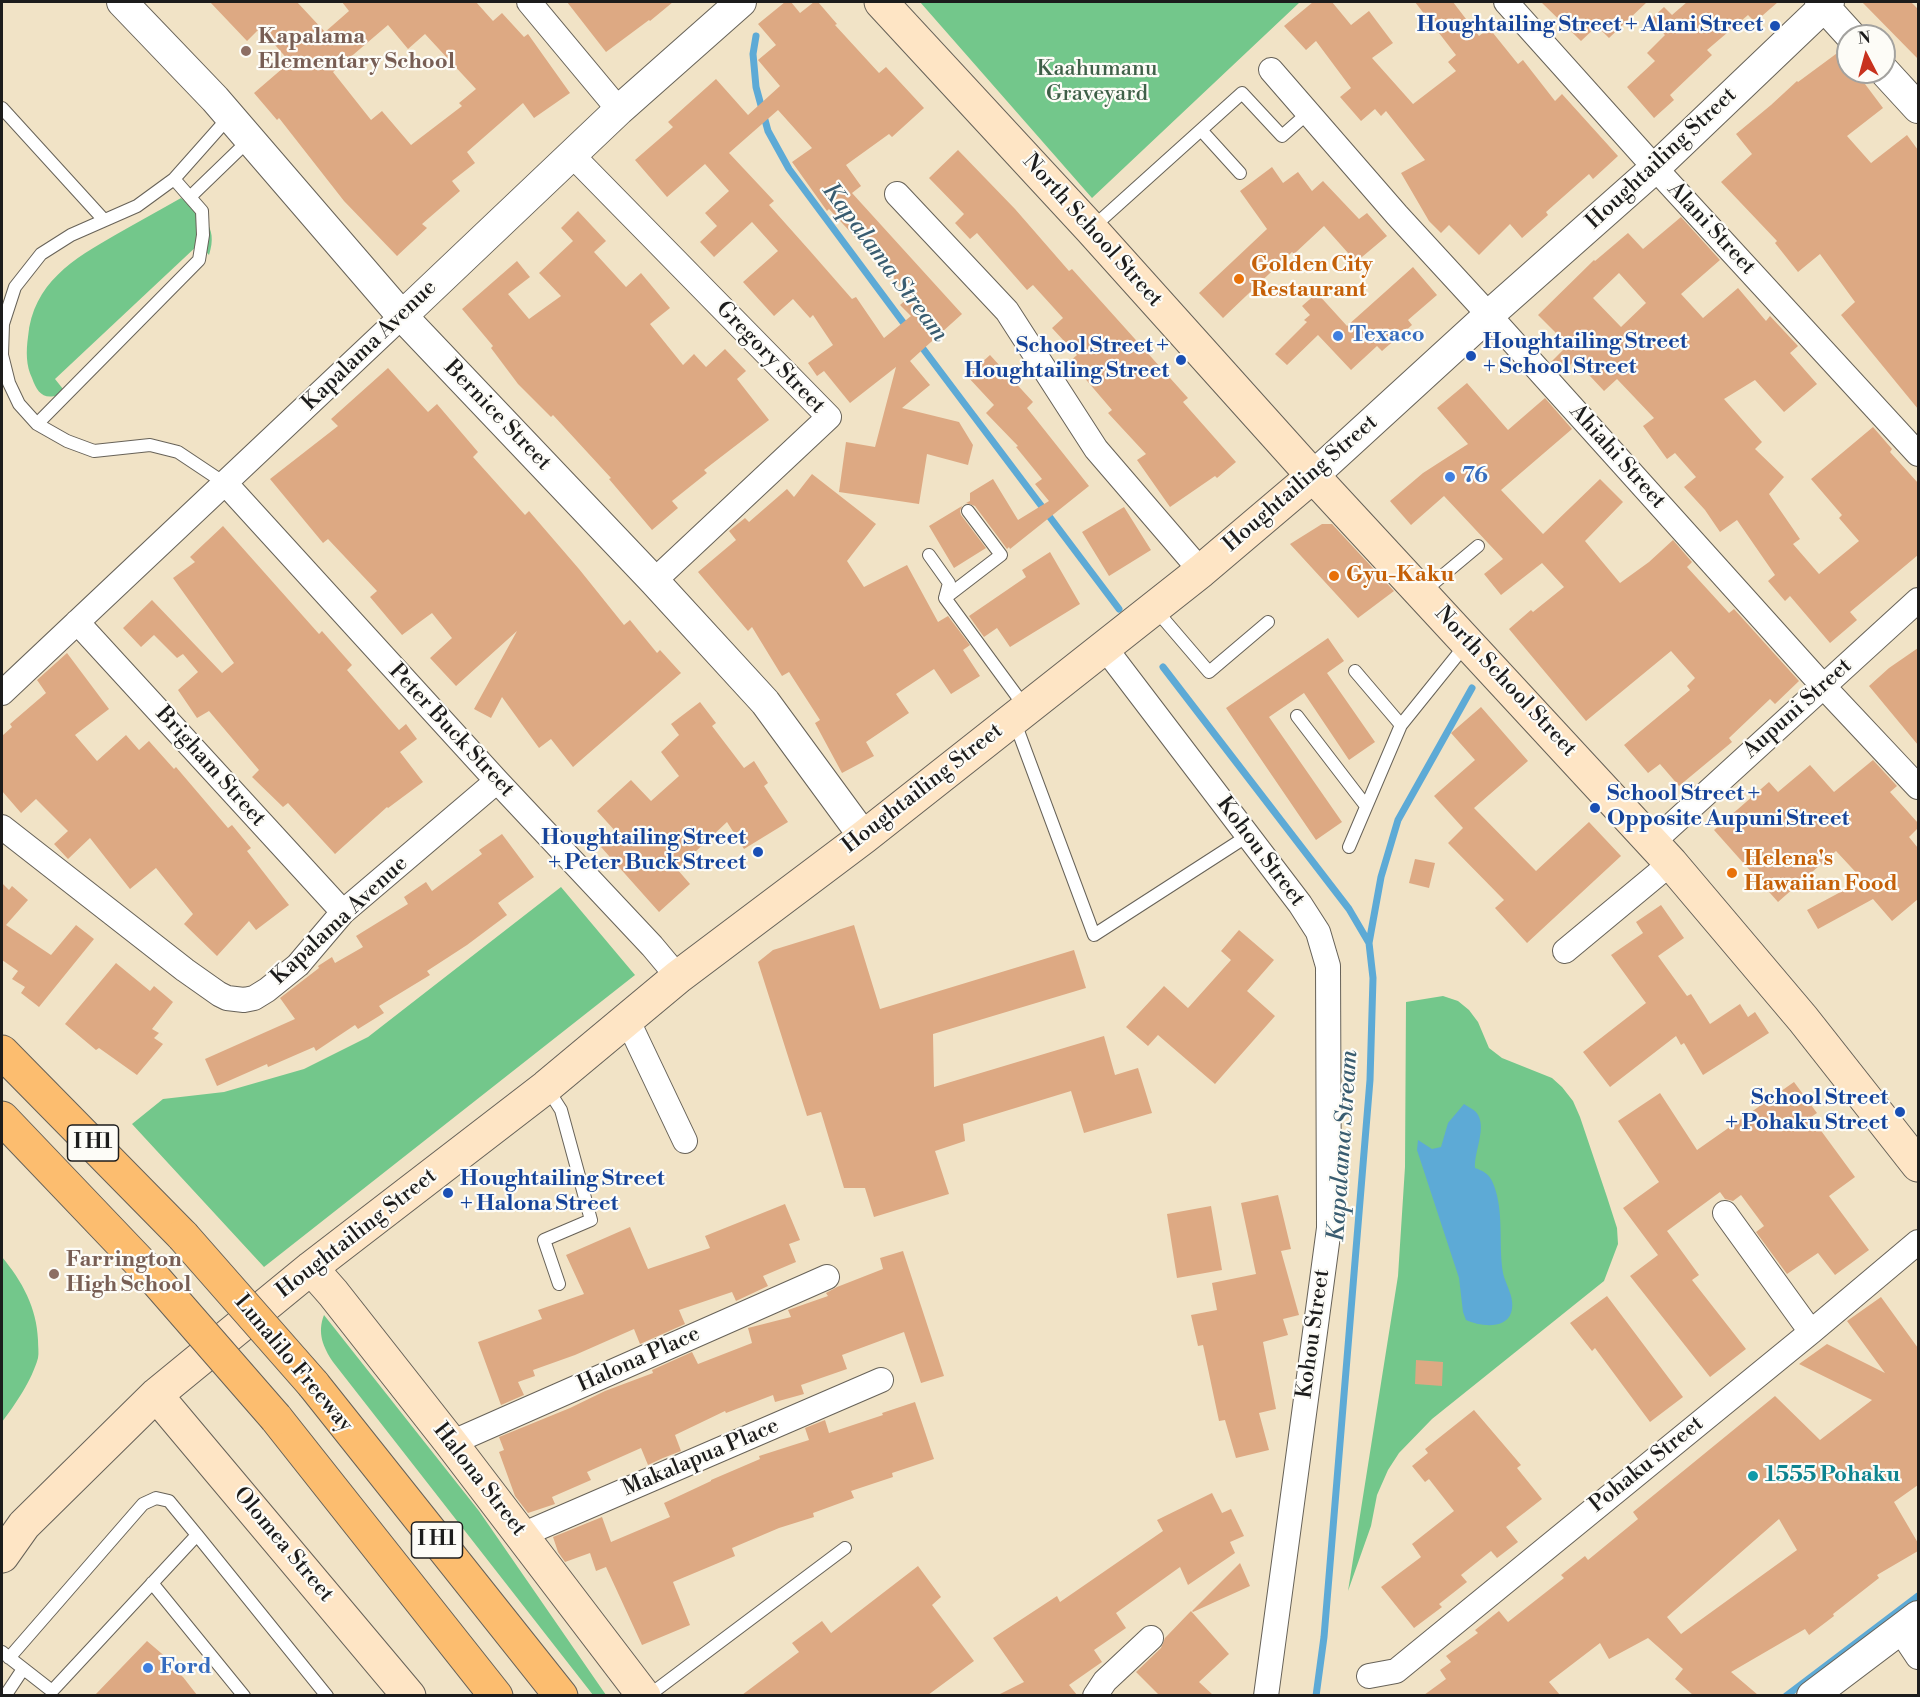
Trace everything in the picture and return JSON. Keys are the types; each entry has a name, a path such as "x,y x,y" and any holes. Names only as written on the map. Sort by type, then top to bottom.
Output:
{"highway":[{"name":"Lunalilo Freeway","path":"2,1052 183,1236 313,1384 561,1695"},
{"name":"I H1","path":"2,1118 148,1270 276,1418 496,1695"}],"main road":[{"name":"North School Street","path":"880,2 1091,229 1313,476 1662,853 1803,1019 1918,1165"},
{"name":"Houghtailing Street","path":"2,1556 24,1525 156,1395 311,1268 546,1087 678,977 864,837 1202,571 1313,476"},
{"name":"Halona Street","path":"311,1268 451,1443 646,1695"},
{"name":"Olomea Street","path":"156,1395 409,1695"}],"street":[{"name":"Bernice Street","path":"122,2 215,99 402,316 654,581 765,702 864,837"},
{"path":"529,2 619,110"},
{"name":"Kapalama Avenue","path":"2,693 226,484 619,110 741,2"},
{"name":"Alani Street","path":"1506,2 1918,454"},
{"path":"1824,3 1841,24"},
{"name":"Houghtailing Street","path":"1313,476 1489,315 1655,168 1824,3"},
{"name":"Ahiahi Street","path":"1271,70 1396,215 1823,686 1918,787"},
{"path":"1896,84 1918,108"},
{"name":"Gregory Street","path":"572,155 829,417 654,581"},
{"path":"897,194 1007,311 1096,449 1202,571"},
{"name":"Peter Buck Street","path":"226,484 678,977"},
{"name":"Aupuni Street","path":"1565,951 1823,686 1918,600"},
{"name":"Brigham Street","path":"77,622 344,912"},
{"name":"Kohou Street","path":"1105,648 1300,904 1318,932 1328,966 1329,1228 1266,1695"},
{"name":"Kapalama Avenue","path":"2,827 185,970 227,998 244,1000 254,998 267,990 298,965 344,912 497,781"},
{"path":"627,1020 685,1141"},
{"path":"1725,1213 1810,1332"},
{"name":"Pohaku Street","path":"1369,1676 1396,1671 1918,1242"},
{"name":"Halona Place","path":"451,1443 827,1277"},
{"name":"Makalapua Place","path":"522,1535 881,1380"},
{"path":"1812,1695 1909,1623 1918,1657"},
{"path":"1095,1695 1105,1681 1151,1638"}],"lane":[{"path":"1091,229 1242,93 1282,136 1308,113"},
{"path":"2,108 104,220"},
{"path":"226,484 178,452 150,445 94,450 66,441 37,424 19,404 9,384 2,355 3,324 15,287 41,254 71,235 137,206 174,179 229,117"},
{"path":"1201,130 1240,173"},
{"path":"190,197 249,140"},
{"path":"37,424 199,260 203,236 202,211 174,179"},
{"path":"945,598 1001,555 968,510"},
{"path":"1422,593 1478,546"},
{"path":"929,555 949,583 945,598 1020,713 1094,935 1249,835"},
{"path":"1154,608 1209,672 1268,622"},
{"path":"1349,847 1401,725 1467,642"},
{"path":"1355,671 1401,725"},
{"path":"1296,716 1366,806"},
{"path":"546,1087 561,1110 591,1220 544,1240 559,1284"},
{"path":"197,1534 52,1691 5,1655 143,1504 156,1498 169,1501 197,1534 327,1695"},
{"path":"646,1695 844,1548"},
{"path":"152,1583 244,1695"},
{"path":"5,1695 23,1669"}],"green space":[{"name":"Kaahumanu Graveyard","path":"920,2 1300,2 1092,198"},
{"path":"181,198 201,216 210,228 212,236 209,255 199,244 55,379 63,389 58,395 44,396 41,394 30,373 27,348 31,318 47,287 71,263 85,253"},
{"path":"561,887 635,975 264,1267 132,1124 163,1099 224,1092 304,1069 368,1037"},
{"path":"1443,996 1458,1001 1469,1010 1478,1022 1489,1048 1502,1058 1552,1078 1573,1101 1617,1228 1618,1244 1604,1281 1432,1419 1399,1453 1388,1470 1377,1495 1371,1526 1348,1591 1398,1276 1405,1167 1406,1002"},
{"path":"2,1257 22,1285 35,1317 38,1358 18,1400 2,1422"},
{"path":"324,1315 479,1511 606,1695 593,1695 333,1362 322,1340 321,1328"}],"water":[{"path":"1464,1104 1476,1112 1481,1124 1475,1168 1490,1178 1496,1192 1500,1215 1503,1273 1512,1303 1508,1318 1491,1325 1466,1320 1459,1278 1417,1150 1418,1140 1432,1149 1441,1147 1448,1123"}],"building":[{"path":"210,2 297,2 325,32 349,11 342,2 476,2 493,21 502,13 524,37 528,34 570,93 534,118 523,103 467,152 475,163 452,181 460,191 422,224 427,228 397,256 344,201 279,118 277,120 254,93 290,62 260,28 247,41","holes":["388,25 408,49 425,34 476,89 459,103 462,106 411,145 382,111 371,120 333,72"]},
{"path":"567,2 673,2 606,52"},
{"path":"785,2 791,2 800,13 814,2 818,2 837,24 835,25 879,73 886,67 924,108 892,137 889,134 846,165 861,186 852,193 962,314 910,361 930,385 902,408 959,422 973,445 968,465 927,454 919,504 839,492 846,442 875,447 896,367 850,403 824,371 817,376 808,363 833,345 813,315 810,318 793,299 774,316 743,282 778,251 752,222 714,257 700,242 717,226 705,213 729,191 705,164 667,197 635,160 673,127 668,122 716,79 748,115 780,86 758,60 776,45 758,24","holes":["778,110 812,148 792,162 827,211 829,209 910,296 900,305 911,316 884,338 856,297 852,299 769,205 774,201 729,153"]},
{"path":"1313,2 1332,2 1351,25 1369,11 1393,43 1372,58 1413,104 1456,71 1448,62 1456,55 1415,2 1453,2 1479,36 1489,28 1518,64 1523,60 1555,101 1562,94 1618,156 1593,179 1589,174 1546,212 1548,215 1522,238 1510,224 1479,255 1449,225 1441,233 1429,221 1401,173 1425,160 1386,111 1381,116 1375,109 1361,121 1340,97 1351,88 1316,41 1306,50 1284,26"},
{"path":"1541,2 1647,2 1609,38 1597,26 1581,41"},
{"path":"1687,2 1778,2 1755,22 1748,15 1707,50 1712,55 1670,95 1674,100 1654,118 1627,87 1655,61 1647,53 1665,35 1650,20 1664,7 1672,15"},
{"path":"1862,2 1911,2 1918,9 1918,59 1896,37 1896,24 1884,24"},
{"path":"1836,54 1836,84 1865,84 1883,108 1847,136 1871,163 1907,135 1918,150 1918,409 1841,315 1855,302 1820,254 1798,272 1775,243 1777,241 1721,182 1752,154 1736,134 1798,82"},
{"path":"958,150 1015,209 1069,271 1072,269 1188,398 1183,402 1236,462 1217,478 1215,476 1170,507 1137,460 1146,454 1108,413 1112,410 1070,361 1077,355 1052,328 1063,318 1033,285 1027,290 977,233 970,239 955,223 964,214 929,178"},
{"path":"1272,167 1283,183 1298,172 1312,191 1323,181 1359,219 1367,213 1387,236 1356,262 1324,226 1294,254 1292,252 1223,318 1199,293 1267,229 1240,191"},
{"path":"578,211 606,241 594,252 626,287 641,273 670,308 650,324 683,365 694,354 706,367 725,349 746,371 737,379 769,420 704,470 707,473 672,501 678,508 652,530 609,479 611,478 553,415 551,417 518,384 491,348 493,346 462,309 517,261 530,277 508,294 529,319 561,296 539,273 573,241 561,228"},
{"path":"1681,217 1720,260 1681,294 1703,318 1738,288 1766,321 1770,316 1798,346 1790,353 1817,384 1784,412 1755,380 1724,399 1762,442 1755,449 1784,477 1769,494 1800,539 1793,544 1819,574 1859,541 1839,518 1842,515 1811,479 1873,427 1892,449 1890,452 1918,483 1918,555 1850,612 1857,620 1830,643 1790,596 1785,601 1768,581 1775,575 1737,520 1720,532 1705,510 1684,487 1696,477 1675,453 1667,459 1643,426 1654,418 1617,379 1604,391 1575,360 1561,374 1551,362 1568,345 1538,315 1594,260 1628,233 1643,249","holes":["1619,273 1646,303 1621,327 1593,298"]},
{"path":"1413,267 1437,295 1408,320 1412,325 1382,351 1377,346 1351,370 1318,335 1287,365 1275,354 1307,322 1304,320 1310,315 1302,306 1317,293 1347,326"},
{"path":"990,355 1033,402 1027,408 1089,486 1010,549 1009,547 1007,549 975,506 966,503 970,501 970,493 993,479 1018,520 1049,501 1035,484 1042,479 1016,447 1018,446 986,413 994,405 967,376"},
{"path":"388,368 428,412 437,404 478,452 473,457 525,515 529,511 624,625 630,620 657,653 660,650 681,673 573,767 551,739 539,748 502,697 491,718 474,709 517,631 456,686 430,658 452,638 432,613 402,635 370,597 377,591 328,539 323,543 270,479 338,426 331,419"},
{"path":"1467,383 1508,430 1545,398 1572,429 1501,490 1543,534 1600,479 1623,502 1585,541 1620,583 1649,562 1673,540 1692,562 1687,567 1729,613 1734,609 1799,681 1775,704 1770,699 1729,738 1732,742 1679,786 1660,764 1648,773 1624,745 1690,690 1687,686 1695,678 1671,651 1586,721 1509,629 1564,587 1542,563 1501,595 1484,574 1503,559 1444,496 1411,525 1390,501 1423,473 1468,444 1437,408"},
{"path":"812,474 876,524 847,561 864,587 907,565 938,622 948,616 970,645 963,650 980,676 951,694 934,669 896,694 909,713 866,742 874,756 842,773 815,723 820,720 789,672 782,676 752,627 748,631 698,572 736,540 729,531 745,518 749,522 787,489 794,497"},
{"path":"962,506 961,515 986,548 954,568 929,526"},
{"path":"1124,507 1151,550 1109,576 1082,532"},
{"path":"1322,524 1332,524 1394,591 1358,618 1290,544"},
{"path":"223,526 319,634 322,631 352,665 347,670 399,730 406,724 417,739 400,752 423,782 387,807 335,854 288,803 283,807 252,777 259,770 209,711 197,718 178,690 198,672 183,654 177,658 154,635 141,647 123,628 152,600 222,673 234,663 173,578 195,562 190,557"},
{"path":"1050,552 1080,604 1010,647 997,628 984,637 969,616 1026,577 1022,570"},
{"path":"1328,638 1344,661 1327,673 1375,742 1349,760 1304,693 1269,717 1342,822 1316,840 1226,708"},
{"path":"1918,648 1918,745 1869,686 1889,668"},
{"path":"67,653 109,709 75,735 97,761 126,735 139,750 149,741 174,769 176,767 228,828 232,825 251,848 247,851 289,905 256,930 249,921 217,956 184,924 193,914 156,868 130,889 90,838 68,859 54,844 68,831 36,799 21,813 2,791 2,736 12,727 10,724 46,693 37,680"},
{"path":"700,702 716,723 712,726 744,768 754,761 768,783 764,786 788,822 744,849 727,822 677,869 690,884 659,912 601,847 617,833 597,811 631,780 651,801 679,776 661,752 679,735 671,724"},
{"path":"1481,707 1528,761 1474,808 1536,871 1589,822 1621,856 1527,943 1495,908 1504,900 1448,843 1463,828 1434,796 1475,760 1451,733"},
{"path":"1873,760 1897,786 1890,792 1918,823 1918,828 1909,837 1918,848 1918,899 1892,921 1873,899 1818,929 1807,910 1863,880 1836,851 1778,902 1714,830 1769,782 1778,792 1810,765 1834,792"},
{"path":"502,834 534,877 498,903 507,915 427,971 430,975 379,1006 384,1013 358,1029 355,1025 316,1051 314,1047 217,1086 205,1059 295,1019 280,998 332,957 335,963 363,947 356,936 408,904 404,897 426,882 432,891 482,854 479,850"},
{"path":"1415,859 1435,863 1429,888 1409,883"},
{"path":"2,883 9,890 12,886 28,900 6,925 51,955 76,925 94,939 39,1007 21,993 25,987 12,979 18,971 2,960"},
{"path":"1661,905 1684,938 1658,956 1687,996 1691,994 1710,1024 1740,1004 1748,1017 1755,1012 1769,1033 1703,1075 1684,1043 1681,1045 1676,1036 1610,1087 1583,1052 1646,1003 1611,955 1643,933 1636,922"},
{"path":"854,925 880,1009 1074,950 1086,988 933,1034 934,1087 1104,1036 1115,1075 1138,1068 1152,1113 1084,1133 1071,1091 963,1124 965,1141 935,1151 949,1194 874,1217 865,1188 844,1188 821,1112 807,1116 758,962 773,950"},
{"path":"1239,930 1274,960 1247,991 1275,1016 1215,1084 1158,1035 1148,1046 1126,1027 1164,986 1188,1008 1231,960 1221,951"},
{"path":"116,963 150,991 154,986 173,1002 152,1029 159,1033 154,1038 163,1044 137,1075 99,1048 96,1050 65,1024"},
{"path":"1794,1082 1817,1113 1811,1117 1855,1177 1829,1196 1869,1250 1835,1275 1818,1253 1787,1274 1756,1232 1764,1226 1741,1195 1733,1201 1725,1199 1720,1192 1667,1231 1699,1275 1692,1280 1746,1349 1710,1377 1630,1276 1658,1255 1623,1208 1659,1182 1618,1121 1660,1093 1697,1150"},
{"path":"1278,1195 1291,1249 1281,1251 1299,1315 1283,1319 1288,1335 1263,1342 1276,1409 1259,1413 1269,1450 1236,1458 1225,1420 1219,1421 1203,1345 1198,1346 1191,1315 1217,1310 1212,1283 1256,1274 1241,1203"},
{"path":"785,1204 800,1240 789,1244 796,1262 763,1276 768,1286 736,1301 732,1292 679,1310 685,1324 640,1344 634,1329 575,1355 533,1370 535,1376 518,1382 524,1395 501,1405 478,1342 542,1319 538,1310 584,1294 566,1255 630,1227 648,1269 710,1248 705,1236"},
{"path":"1211,1206 1222,1270 1177,1278 1167,1214"},
{"path":"903,1251 944,1376 921,1383 904,1332 842,1355 847,1369 801,1385 804,1394 775,1402 773,1395 726,1413 725,1411 675,1435 681,1451 648,1465 641,1448 587,1472 591,1480 552,1497 555,1504 528,1513 515,1496 499,1452 504,1450 499,1437 653,1373 652,1370 692,1352 698,1364 752,1343 748,1328 791,1317 788,1310 828,1296 826,1293 837,1287 883,1269 880,1258"},
{"path":"1607,1296 1683,1397 1650,1422 1595,1348 1592,1351 1570,1323"},
{"path":"1881,1297 1918,1348 1918,1485 1894,1502 1918,1543 1918,1551 1877,1575 1879,1578 1809,1635 1805,1629 1731,1672 1758,1695 1693,1695 1675,1679 1683,1669 1648,1638 1609,1659 1600,1643 1549,1682 1560,1695 1424,1695 1446,1679 1440,1670 1451,1662 1446,1656 1478,1633 1475,1630 1499,1611 1508,1622 1564,1578 1561,1575 1585,1556 1588,1560 1638,1519 1633,1512 1775,1396 1820,1440 1872,1400 1799,1364 1827,1344 1885,1373 1847,1321","holes":["1779,1519 1797,1550 1681,1634 1667,1617"]},
{"path":"1416,1360 1443,1362 1442,1386 1415,1384"},
{"path":"915,1402 934,1459 892,1473 893,1477 851,1491 854,1498 813,1513 814,1517 779,1528 732,1548 735,1556 673,1582 690,1625 642,1645 606,1567 596,1571 590,1553 565,1562 558,1552 553,1537 602,1517 611,1542 670,1517 664,1503 760,1459 759,1456 809,1440 805,1428 825,1420 829,1433"},
{"path":"1474,1410 1521,1465 1517,1468 1542,1499 1506,1527 1518,1542 1497,1558 1491,1551 1461,1575 1467,1582 1439,1604 1442,1607 1414,1628 1381,1587 1421,1557 1412,1544 1454,1511 1429,1479 1425,1482 1412,1466 1428,1453 1425,1449"},
{"path":"1212,1493 1222,1513 1231,1509 1244,1536 1230,1542 1235,1553 1188,1585 1180,1567 1116,1613 1126,1628 1094,1650 1102,1662 1069,1685 1077,1695 998,1695 1024,1682 993,1638 1057,1596 1060,1602 1163,1531 1157,1520"},
{"path":"1240,1563 1250,1586 1193,1612 1192,1611"},
{"path":"918,1566 941,1597 932,1605 974,1661 928,1695 742,1695 799,1652 792,1643 822,1621 831,1633"},
{"path":"1191,1611 1229,1654 1199,1682 1213,1695 1159,1695 1136,1672 1161,1648 1165,1638"},
{"name":"Ford","path":"147,1641 168,1659 165,1662 183,1677 197,1695 95,1695"}],"waterway":[{"name":"Kapalama Stream","path":"756,36 753,54 756,87 768,131 789,169 908,329"},
{"name":"Kapalama Stream","path":"918,342 1119,609"},
{"name":"Kapalama Stream","path":"1163,667 1349,909 1369,943 1373,978 1370,1080 1324,1637 1316,1696"},
{"path":"1369,943 1381,877 1398,820 1472,688"},
{"path":"1786,1696 1918,1596"}],"place":[{"name":"Houghtailing Street + Alani Street","path":"1775,26"},
{"name":"Kapalama Elementary School","path":"246,51"},
{"name":"Golden City Restaurant","path":"1239,279"},
{"name":"Texaco","path":"1338,336"},
{"name":"Houghtailing Street + School Street","path":"1471,356"},
{"name":"School Street + Houghtailing Street","path":"1181,360"},
{"name":"76","path":"1450,477"},
{"name":"Gyu-Kaku","path":"1334,576"},
{"name":"School Street + Opposite Aupuni Street","path":"1595,808"},
{"name":"Houghtailing Street + Peter Buck Street","path":"758,852"},
{"name":"Helena's Hawaiian Food","path":"1732,873"},
{"name":"School Street + Pohaku Street","path":"1900,1112"},
{"name":"Houghtailing Street + Halona Street","path":"448,1193"},
{"name":"Farrington High School","path":"54,1274"},
{"name":"1555 Pohaku","path":"1753,1476"},
{"name":"Ford","path":"148,1668"}]}
